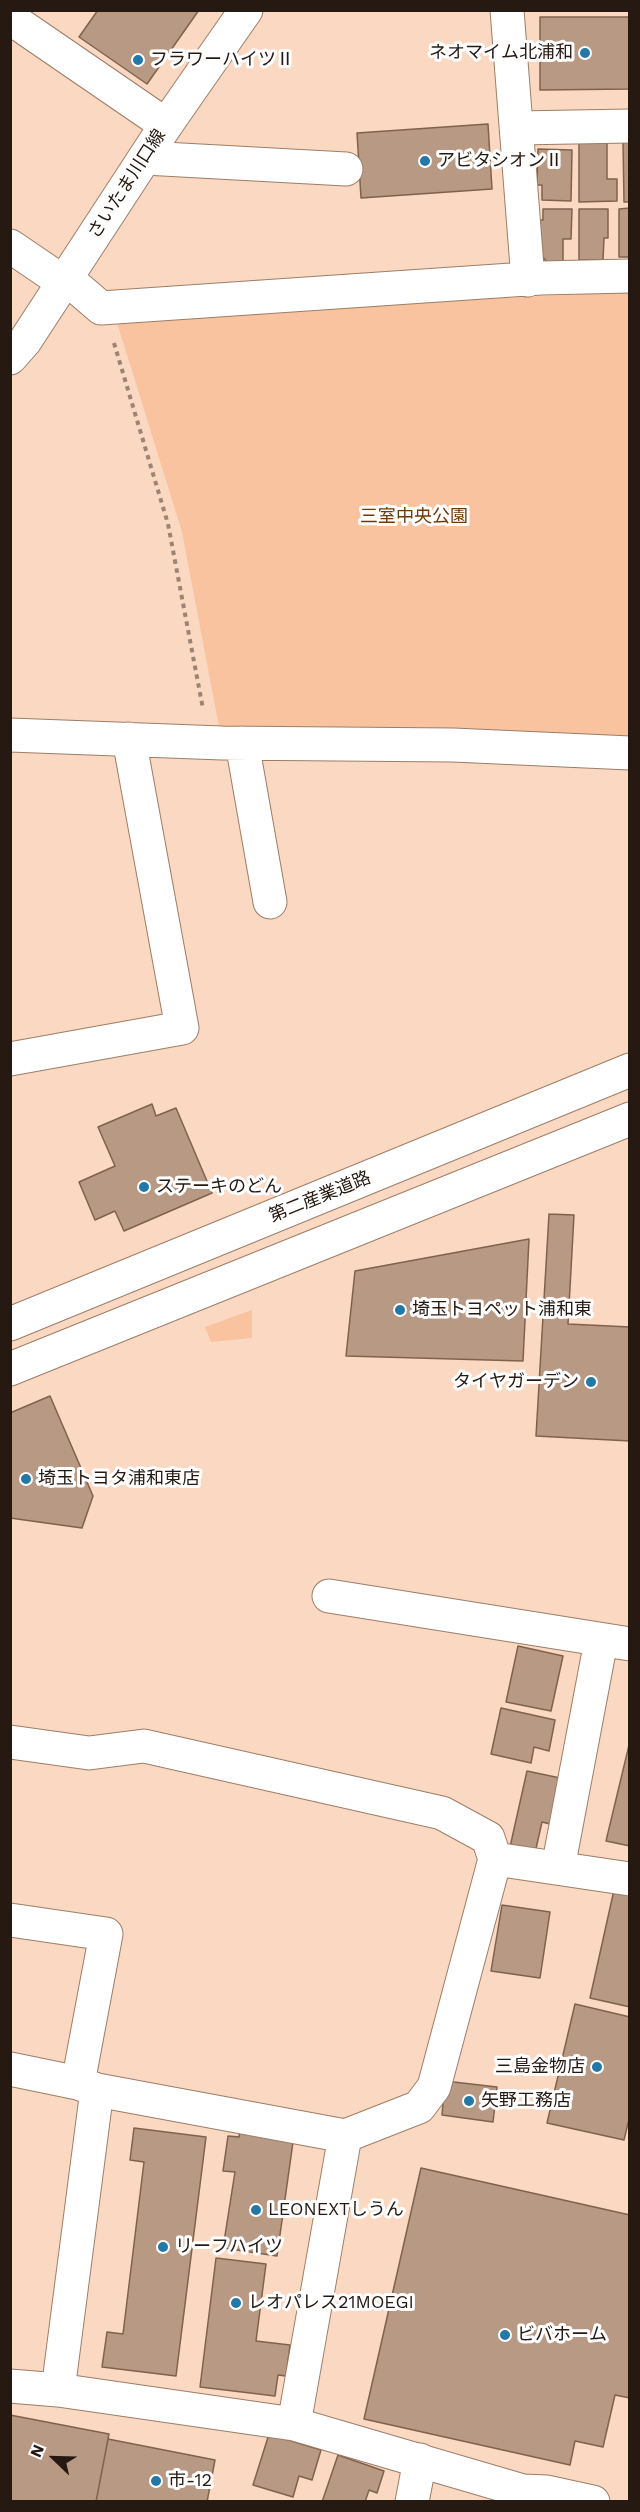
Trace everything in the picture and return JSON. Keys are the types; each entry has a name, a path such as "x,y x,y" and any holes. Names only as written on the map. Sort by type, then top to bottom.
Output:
{"street":[{"name":"さいたま川口線","path":"10,358 25,341 166,125 246,10"},
{"path":"507,10 528,280"},
{"path":"10,18 166,125"},
{"path":"517,128 630,126"},
{"path":"145,159 346,169"},
{"path":"10,246 64,280 101,308 528,280 630,276"},
{"path":"10,735 242,743 453,745 630,753"},
{"path":"10,1059 182,1028 129,740"},
{"path":"242,743 270,902"},
{"name":"第二産業道路","path":"10,1324 630,1070"},
{"path":"10,1370 630,1119"},
{"path":"330,1596 615,1642 558,1868"},
{"path":"10,1742 89,1753 144,1746 442,1813 489,1838 495,1860 434,2087 419,2107 345,2136 88,2087 10,2069"},
{"path":"495,1860 630,1879"},
{"path":"10,1920 106,1934 88,2087 58,2390"},
{"path":"294,2424 345,2136"},
{"path":"10,2386 58,2390 294,2424 523,2491 547,2492 593,2502"},
{"path":"412,2502 420,2460"}],"path":[{"path":"104,308 168,524 209,742"}],"green space":[{"name":"三室中央公園","path":"629,292 629,744 220,732 182,532 115,316"},
{"path":"252,1310 252,1338 211,1342 205,1327"}],"building":[{"name":"フラワーハイツⅡ","path":"98,10 199,10 147,84 79,37"},
{"name":"ネオマイム北浦和","path":"540,17 630,17 630,89 540,90"},
{"name":"アビタシオンⅡ","path":"488,124 492,189 361,198 357,133"},
{"path":"607,140 607,179 617,179 617,201 579,202 579,141"},
{"path":"623,141 630,141 630,202 624,202"},
{"path":"538,149 572,150 571,201 542,200 542,185 537,185"},
{"path":"630,208 630,257 619,257 619,209"},
{"path":"543,209 572,209 571,239 563,239 563,262 547,262 540,254 540,220 543,220"},
{"path":"579,209 608,209 608,238 604,238 603,260 579,260"},
{"path":"152,1104 156,1116 176,1108 212,1193 124,1231 115,1211 95,1220 79,1182 115,1166 98,1127"},
{"path":"549,1214 574,1215 568,1324 630,1327 630,1441 536,1436"},
{"path":"529,1239 523,1361 346,1356 355,1271"},
{"path":"50,1396 93,1496 82,1528 10,1518 10,1413"},
{"path":"518,1646 563,1656 551,1711 506,1702"},
{"path":"501,1708 555,1720 549,1751 534,1747 531,1763 491,1754"},
{"path":"630,1741 630,1846 606,1841"},
{"path":"527,1771 560,1778 550,1824 542,1822 535,1853 510,1847"},
{"path":"614,1890 630,1893 630,2007 590,1998"},
{"path":"502,1905 550,1912 540,1978 491,1971"},
{"path":"575,2004 630,2017 630,2115 624,2140 547,2123"},
{"name":"矢野工務店","path":"445,2081 497,2087 493,2122 442,2115"},
{"name":"LEONEXTしうん","path":"240,2127 294,2135 277,2256 223,2248 235,2172 223,2171 228,2136 239,2137"},
{"name":"リーフハイツ","path":"134,2128 206,2137 176,2376 102,2367 107,2332 123,2334 144,2162 130,2160"},
{"path":"421,2168 630,2215 630,2398 615,2395 603,2447 575,2441 570,2465 364,2419"},
{"name":"レオパレス21MOEGI","path":"216,2258 266,2264 256,2341 290,2345 286,2376 278,2375 275,2396 200,2387"},
{"path":"10,2415 109,2434 96,2502 10,2502"},
{"path":"269,2434 321,2450 312,2480 299,2476 293,2497 253,2485"},
{"name":"市-12","path":"108,2439 215,2460 207,2502 96,2502"},
{"path":"338,2455 384,2471 377,2493 369,2490 365,2502 322,2502"}],"place":[{"name":"ネオマイム北浦和","path":"585,53"},
{"name":"フラワーハイツⅡ","path":"138,60"},
{"name":"アビタシオンⅡ","path":"425,161"},
{"name":"ステーキのどん","path":"144,1187"},
{"name":"埼玉トヨペット浦和東","path":"400,1310"},
{"name":"タイヤガーデン","path":"591,1382"},
{"name":"埼玉トヨタ浦和東店","path":"26,1479"},
{"name":"三島金物店","path":"597,2067"},
{"name":"矢野工務店","path":"469,2101"},
{"name":"LEONEXTしうん","path":"256,2210"},
{"name":"リーフハイツ","path":"163,2247"},
{"name":"レオパレス21MOEGI","path":"236,2303"},
{"name":"ビバホーム","path":"505,2335"},
{"name":"市-12","path":"156,2481"}]}
